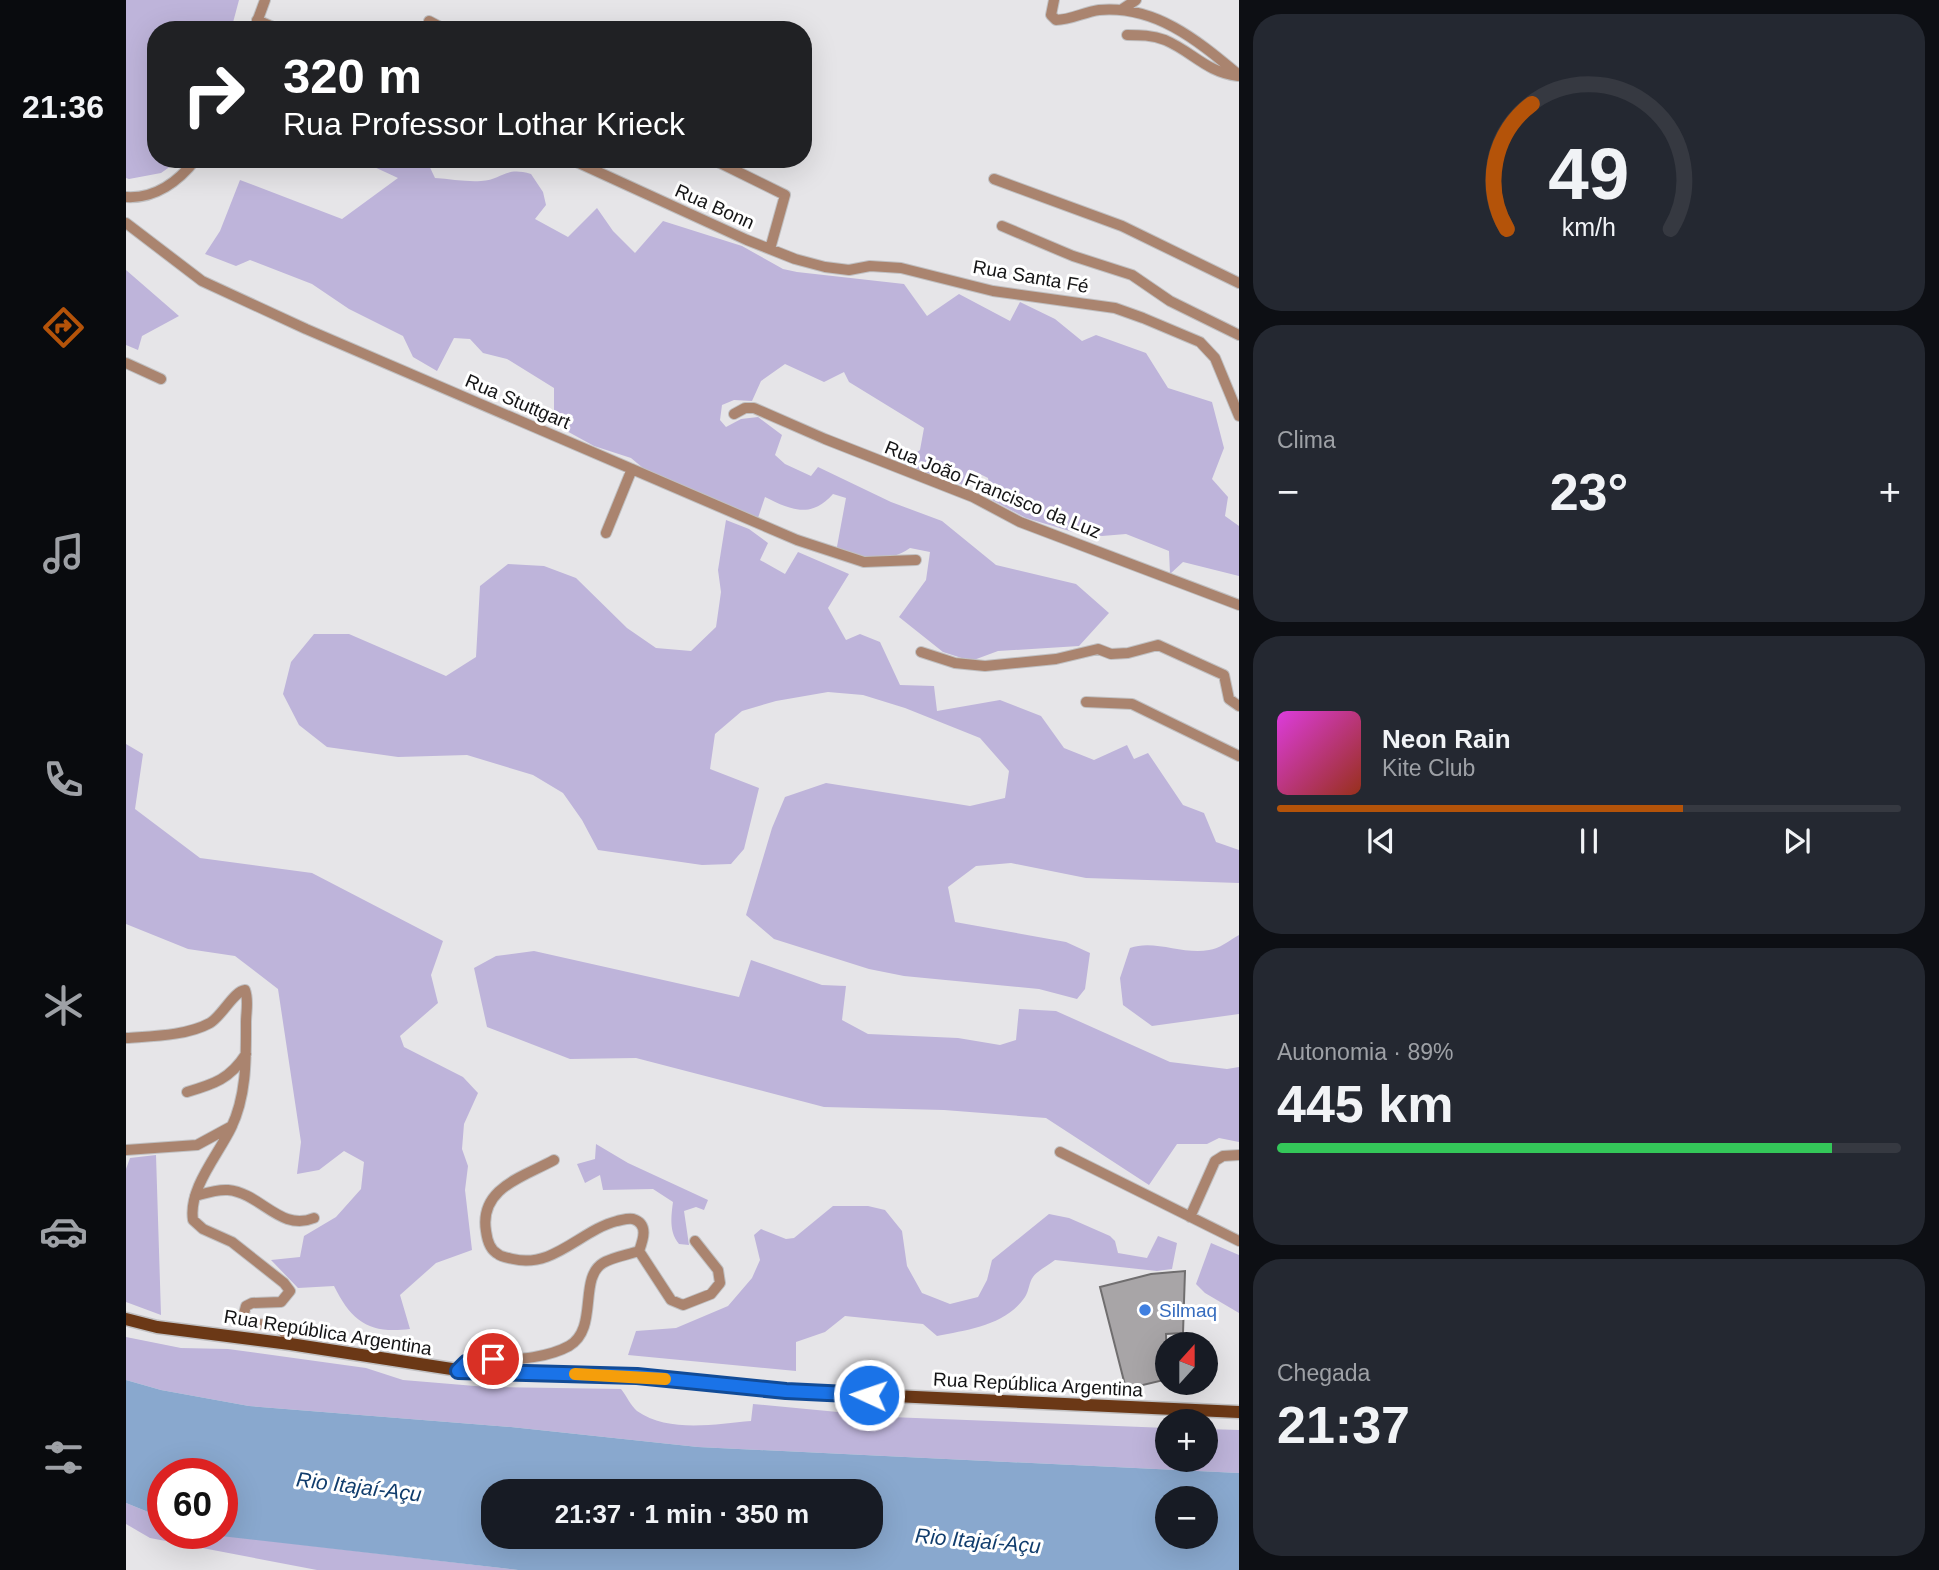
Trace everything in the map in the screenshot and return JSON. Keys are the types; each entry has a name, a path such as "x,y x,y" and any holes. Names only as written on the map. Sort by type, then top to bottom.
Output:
{"main road":[{"name":"Rua República Argentina","path":"126,1319 158,1327 290,1344 458,1371 637,1376 800,1392 1239,1412"}],"street":[{"path":"257,21 265,0"},
{"path":"1054,0 1051,15 1056,20 1096,10 1121,10 1154,18 1192,36 1239,76"},
{"path":"1121,10 1136,0"},
{"path":"1127,35 1151,35 1165,40 1213,71 1239,76"},
{"path":"126,197 159,192 182,177 189,168"},
{"name":"Rua Bonn","path":"590,168 770,249"},
{"path":"730,168 785,195 770,249"},
{"path":"995,178 1122,226 1239,283"},
{"name":"Rua Stuttgart","path":"126,223 202,281 306,329 797,540 864,562 916,560"},
{"path":"1002,226 1073,256 1132,275 1170,301 1239,335"},
{"name":"Rua Santa Fé","path":"770,249 825,267 849,270 870,266 901,268 993,290 1125,311 1200,342 1215,358 1239,416"},
{"path":"126,363 161,379"},
{"name":"Rua João Francisco da Luz","path":"734,414 745,408 754,408 973,497 1020,522 1239,605"},
{"path":"606,533 632,469"},
{"path":"921,652 955,663 985,666 1056,659 1098,649 1111,654 1128,653 1158,645 1224,675 1229,699 1239,706"},
{"path":"1086,702 1132,704 1239,756"},
{"path":"126,1038 179,1032 208,1024 219,1017 243,989 247,996 247,1053 240,1100 232,1126 195,1196 191,1211 192,1220 232,1242 284,1283 290,1291 289,1296 281,1303 252,1303 243,1311 243,1317 249,1322 278,1326 286,1331 290,1344"},
{"path":"187,1092 218,1082 235,1071 247,1053"},
{"path":"126,1150 197,1144 232,1126"},
{"path":"1060,1152 1239,1241"},
{"path":"1190,1217 1215,1161 1223,1156 1239,1155"},
{"path":"554,1160 503,1187 489,1200 484,1222 487,1241 498,1254 518,1260 544,1259 598,1226 628,1219 636,1220 643,1227 644,1237 639,1251"},
{"path":"195,1196 230,1190 290,1221 303,1222 314,1218"},
{"path":"639,1251 671,1300 683,1305 710,1294 720,1283 718,1270 695,1241"},
{"path":"458,1371 466,1363 541,1354 572,1344 583,1331 593,1273 601,1264 639,1251"}],"shaded area":[{"path":"126,0 239,0 233,21 147,21 147,168 168,168 161,173 126,178"},
{"path":"376,168 430,168 435,178 464,181 488,180 509,172 531,174 543,192 546,205 535,219 568,237 597,208 613,231 635,253 663,221 742,246 783,269 904,284 927,316 959,294 1010,321 1020,302 1055,319 1082,341 1096,335 1146,353 1168,388 1212,402 1224,448 1212,479 1228,497 1225,516 1239,526 1239,576 1183,562 1170,574 1169,551 1126,534 1102,536 1073,532 1026,518 992,500 988,478 972,470 963,485 900,464 920,450 924,428 849,382 844,372 824,382 785,364 761,381 752,401 734,400 722,405 720,420 726,427 741,419 758,417 782,435 775,455 785,464 811,476 818,467 891,502 942,521 996,565 1076,584 1109,613 1079,646 998,651 971,661 943,652 899,617 926,580 930,552 910,548 893,556 874,559 836,552 846,498 833,494 817,507 800,510 765,497 758,518 649,473 631,458 594,446 554,424 554,388 507,359 483,353 470,339 454,338 437,371 413,357 403,336 349,309 312,284 250,260 236,266 205,254 220,231 240,180 342,219 398,178"},
{"path":"126,270 179,316 142,336 138,350 126,345"},
{"path":"726,520 749,529 768,543 760,560 785,574 798,552 849,574 828,608 846,640 860,634 880,642 900,685 934,686 937,711 1000,700 1041,716 1064,748 1094,760 1127,745 1134,759 1148,753 1183,805 1204,813 1216,842 1239,850 1239,883 1086,878 1011,863 976,866 948,887 955,922 1066,942 1090,953 1085,989 1077,999 1039,989 904,976 869,969 774,939 746,915 772,828 785,797 826,783 970,806 1005,798 1009,771 980,738 905,708 863,695 828,692 776,701 742,711 715,734 710,769 759,788 744,849 731,864 702,865 598,850 563,793 533,775 467,755 398,757 327,747 299,725 283,694 291,662 314,634 349,634 446,676 476,657 480,586 508,564 544,566 576,578 627,628 656,648 691,651 716,627 721,592 718,570"},
{"path":"126,744 143,754 135,809 200,858 312,873 443,941 431,975 438,1003 400,1036 404,1047 463,1077 478,1093 464,1124 462,1149 468,1166 465,1190 472,1250 436,1263 400,1295 410,1329 383,1329 363,1323 348,1309 334,1286 298,1288 271,1260 300,1257 304,1236 336,1217 361,1189 364,1162 344,1151 319,1170 297,1174 301,1142 278,989 235,956 188,949 126,924"},
{"path":"1239,935 1239,1014 1152,1026 1123,1005 1120,978 1130,948 1149,945 1189,951 1209,950"},
{"path":"534,951 739,997 751,960 822,985 846,986 842,1020 868,1034 958,1038 1000,1045 1016,1040 1019,1009 1056,1011 1170,1062 1227,1069 1239,1067 1239,1142 1219,1138 1207,1144 1177,1144 1149,1185 1046,1118 944,1110 824,1107 636,1058 570,1059 487,1027 474,968 496,956"},
{"path":"596,1144 628,1163 708,1200 704,1210 696,1207 684,1211 689,1245 679,1244 672,1229 673,1202 653,1189 603,1190 600,1175 585,1183 577,1164 595,1159"},
{"path":"156,1155 161,1315 126,1302 126,1169 130,1158"},
{"path":"833,1206 868,1206 885,1210 902,1231 907,1266 922,1293 950,1304 978,1297 987,1280 992,1260 1049,1214 1069,1218 1110,1236 1115,1241 1118,1253 1147,1258 1158,1236 1177,1243 1172,1269 1157,1271 1055,1260 1035,1274 1025,1297 1008,1314 986,1325 961,1331 937,1336 923,1324 845,1316 825,1332 796,1342 796,1371 628,1355 636,1331 676,1328 728,1306 752,1278 760,1260 754,1235 761,1229 786,1239 794,1238"},
{"path":"1211,1243 1239,1255 1239,1313 1205,1293 1196,1284"},
{"path":"126,1337 181,1348 228,1349 366,1368 403,1380 487,1387 621,1389 637,1411 649,1418 677,1425 751,1421 753,1404 890,1417 1155,1428 1155,1469 698,1447 511,1427 249,1406 161,1390 126,1380"},
{"path":"1218,1429 1239,1430 1239,1473 1218,1472"},
{"path":"126,1503 147,1512 147,1536 126,1524"},
{"path":"238,1537 518,1570 317,1570 207,1549 238,1549"}],"water":[{"name":"Rio Itajaí-Açu","path":"126,1380 161,1390 249,1406 511,1427 698,1447 1155,1469 1155,1472 1239,1473 1239,1570 518,1570 238,1538 238,1458 147,1458 147,1512 126,1503"}],"building":[{"name":"Silmaq","path":"1185,1271 1183,1332 1155,1332 1155,1382 1126,1389 1100,1287 1151,1274"}],"slow traffic":[{"path":"575,1374 665,1379"}],"place":[{"name":"Silmaq","path":"1145,1310"}],"route":[{"path":"493,1359 466,1363 458,1371 637,1376 786,1391 869,1395"}]}
